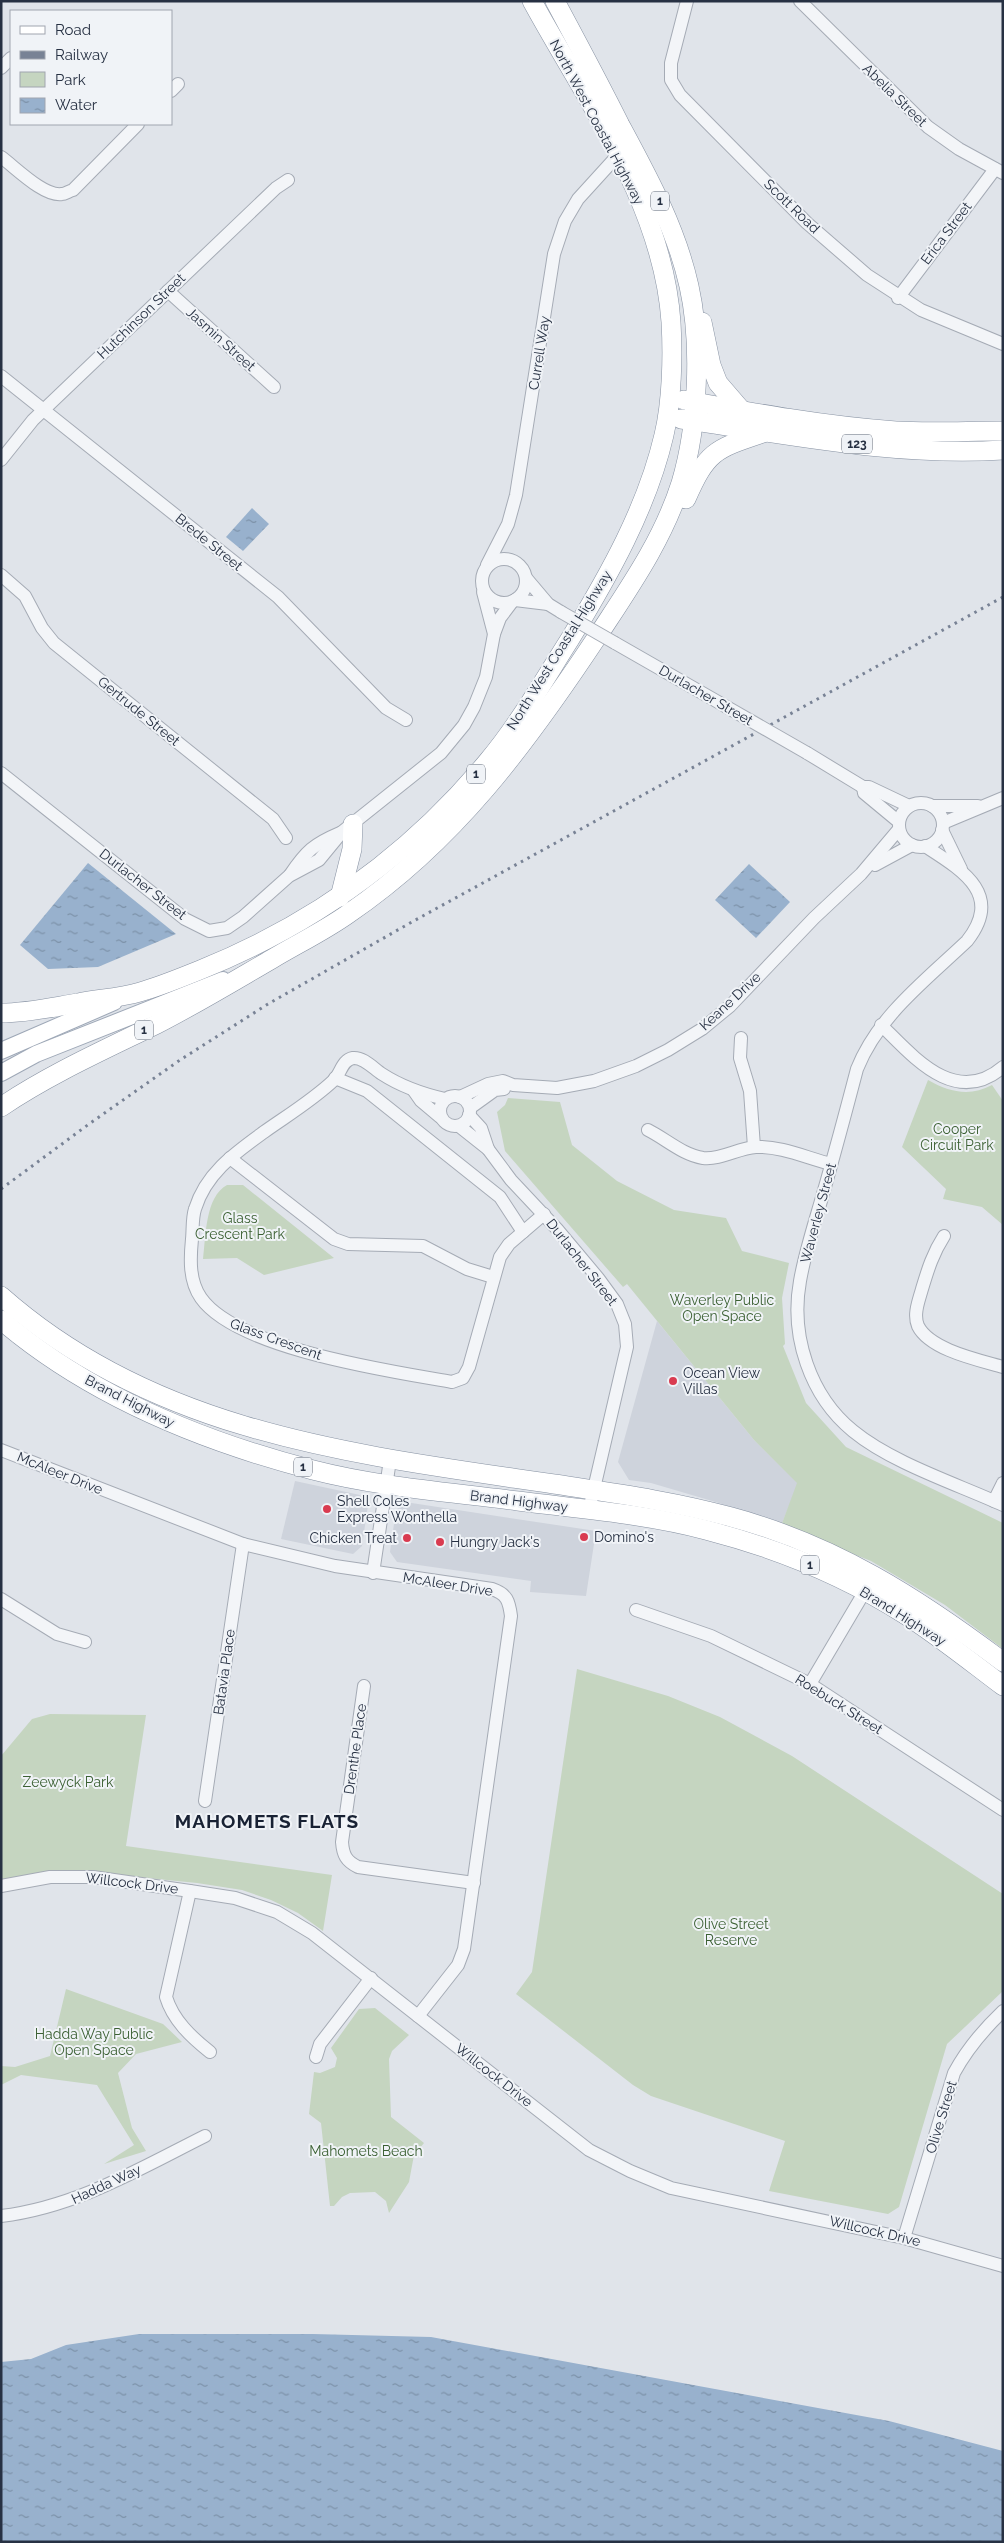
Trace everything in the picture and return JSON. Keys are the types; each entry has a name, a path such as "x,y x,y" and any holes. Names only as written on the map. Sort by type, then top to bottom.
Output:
{"highway":[{"name":"North West Coastal Highway","path":"139,993 249,950 340,897 389,860 444,810 489,760 536,693 598,593 628,534 651,479 667,417 669,398 671,321 658,250 640,200 618,155 532,1"},
{"name":"North West Coastal Highway","path":"268,961 346,916 396,878 443,836 488,789 573,673 659,539 682,480 694,412 696,378 692,306 678,247 658,195 555,1"},
{"path":"692,306 701,319 711,364 718,383 743,412"},
{"name":"123","path":"669,398 694,412 766,432 932,452 1003,450"},
{"name":"123","path":"667,417 694,412 743,412 836,426 897,431 1003,431"},
{"path":"659,539 681,511 698,471 711,455 723,446 766,432"},
{"path":"340,897 352,849 347,828"},
{"name":"1","path":"1,1107 70,1067 220,990 268,961"},
{"name":"1","path":"1,1013 15,1013 139,993"},
{"name":"Brand Highway","path":"1,1296 37,1325 77,1353 127,1381 186,1407 286,1438 390,1460 682,1505 781,1532 877,1576 918,1600 1003,1662"},
{"name":"Brand Highway","path":"1,1320 75,1373 120,1399 222,1444 315,1470 385,1483 589,1510 705,1529 780,1553 818,1568 865,1591 920,1625 1003,1686"}],"main road":[{"path":"1,1073 36,1054 268,961"},
{"path":"1,1051 73,1018 139,993"}],"street":[{"name":"Scott Road","path":"687,1 671,63 671,80 680,95 808,223 867,275 898,298 921,310 1003,344"},
{"name":"Abelia Street","path":"800,1 928,127 959,149 999,171"},
{"path":"1,68 10,59"},
{"path":"1,157 38,186 49,192 61,194 73,190 137,125"},
{"name":"Currell Way","path":"488,565 508,524 516,495 554,254 565,221 586,189 618,155"},
{"name":"Erica Street","path":"898,298 999,171"},
{"name":"Hutchinson Street","path":"1,460 44,410 276,188 288,180"},
{"name":"Jasmin Street","path":"168,291 274,387"},
{"name":"Brede Street","path":"1,376 278,597 386,708 406,720"},
{"path":"499,559 511,559 521,566 526,578 524,590 514,601 496,602 482,589 482,576 488,565 499,559"},
{"name":"Gertrude Street","path":"1,575 24,596 42,628 54,643 273,819 286,838"},
{"name":"Durlacher Street","path":"526,578 548,604 561,612 863,787 869,787 909,806"},
{"name":"Durlacher Street","path":"482,589 494,634"},
{"name":"Durlacher Street","path":"1,773 185,919 209,931 227,928 243,917 289,876 304,854 315,844 347,828 427,766 453,740 471,713 482,690 494,634 500,618 514,601 548,604"},
{"name":"Durlacher Street","path":"863,787 864,793 899,825"},
{"path":"942,827 981,806 1003,798"},
{"path":"932,806 941,815 942,827 936,840 926,846 912,845 904,838 899,825 902,813 909,806 920,803 932,806 981,806"},
{"name":"Keane Drive","path":"861,874 899,825"},
{"name":"Waverley Street","path":"942,827 961,869"},
{"name":"Keane Drive","path":"460,1097 488,1084 503,1082 513,1085 557,1088 594,1081 636,1066 668,1050 702,1029 730,1006 814,918 861,874 884,858 912,845"},
{"name":"Waverley Street","path":"926,846 961,869 971,878 983,904 982,916 978,928 881,1025 866,1047 857,1069 799,1282 798,1321 802,1349 808,1371 821,1395 836,1415 874,1446 914,1466 999,1503"},
{"path":"881,1025 927,1069 942,1078 964,1082 983,1079 1003,1067"},
{"path":"741,1038 740,1058 750,1091 754,1147"},
{"name":"Glass Crescent","path":"414,1091 382,1074 362,1060 355,1058 348,1060 335,1078 319,1093 230,1158 205,1186 195,1210 190,1257 192,1279 200,1297 215,1314 237,1327 299,1350 352,1363 452,1382 462,1378 470,1367 500,1257 523,1232 544,1214"},
{"path":"335,1078 367,1091 500,1196 523,1232"},
{"name":"Keane Drive","path":"469,1112 495,1090 513,1085"},
{"path":"414,1091 445,1099"},
{"path":"414,1091 421,1101 448,1125 459,1126 466,1122 469,1112 460,1097 452,1096 445,1099 439,1109 440,1117"},
{"name":"Durlacher Street","path":"469,1112 481,1128 488,1144 488,1149"},
{"name":"Durlacher Street","path":"459,1126 488,1149 511,1180 544,1214 598,1278 617,1304 625,1324 627,1346 589,1510"},
{"path":"648,1130 667,1139 689,1154 705,1158 754,1147 772,1148 832,1164"},
{"path":"230,1158 334,1240 348,1244 423,1246 467,1269 493,1277"},
{"path":"944,1236 931,1256 916,1311 918,1325 926,1336 958,1354 1003,1367"},
{"name":"McAleer Drive","path":"1,1450 243,1544 334,1566 492,1589 503,1593 509,1602 511,1616 464,1949 458,1965 418,2016"},
{"path":"373,1573 385,1483 390,1460"},
{"path":"999,1503 1003,1482"},
{"name":"Batavia Place","path":"205,1801 243,1544"},
{"path":"810,1684 865,1591"},
{"path":"1,1599 57,1634 85,1642"},
{"name":"Roebuck Street","path":"636,1610 710,1636 810,1684 1003,1810"},
{"name":"Drenthe Place","path":"364,1686 342,1842 343,1853 348,1862 358,1867 474,1883"},
{"name":"Willcock Drive","path":"1,1886 50,1877 93,1877 235,1898 277,1912 312,1933 371,1978 589,2150 630,2171 672,2188 904,2238 1003,2266"},
{"path":"190,1891 166,1997 170,2012 210,2052"},
{"path":"316,2057 320,2044 371,1978"},
{"name":"Olive Street","path":"904,2238 954,2073 965,2052 982,2031 1003,2011"},
{"name":"Hadda Way","path":"1,2216 38,2210 95,2192 205,2136"}],"shaded area":[{"name":"Ocean View Villas","path":"657,1321 754,1440 798,1483 781,1526 719,1503 651,1483 629,1480 618,1462"},
{"path":"295,1481 360,1495 368,1505 362,1546 353,1554 281,1539"},
{"path":"405,1502 596,1531 586,1596 530,1592 531,1581 397,1562 390,1552 396,1510"}],"green space":[{"name":"Cooper Circuit Park","path":"928,1080 944,1088 960,1092 976,1091 992,1085 1003,1101 1003,1225 982,1207 943,1199 946,1189 902,1147"},
{"name":"Waverley Public Open Space","path":"508,1098 560,1102 572,1145 617,1181 674,1210 726,1218 742,1251 789,1263 782,1298 785,1344 783,1346 806,1403 846,1447 1003,1523 1003,1649 945,1605 871,1561 781,1526 797,1483 754,1440 627,1284 623,1287 505,1151 497,1112 505,1105"},
{"name":"Glass Crescent Park","path":"227,1185 243,1185 334,1258 264,1275 237,1258 203,1259 206,1229 214,1198"},
{"name":"Olive Street Reserve","path":"577,1669 668,1696 720,1717 792,1756 1003,1894 1003,1991 947,2044 899,2207 888,2214 769,2191 785,2141 651,2096 633,2085 516,1994 532,1972"},
{"name":"Zeewyck Park","path":"50,1714 146,1715 126,1846 332,1875 323,1931 298,1913 271,1900 242,1890 197,1883 77,1871 11,1878 1,1881 1,1756 32,1719"},
{"name":"Hadda Way Public Open Space","path":"66,1989 163,2024 182,2042 136,2054 118,2073 132,2128 146,2151 104,2164 134,2145 97,2085 21,2075 1,2085 1,2066 15,2067 50,2056"},
{"name":"Mahomets Beach","path":"375,2008 409,2035 392,2051 389,2059 391,2117 424,2143 414,2155 409,2182 389,2213 386,2201 375,2192 350,2193 342,2197 334,2206 330,2206 321,2123 309,2114 314,2072 320,2073 335,2067 337,2058 331,2048 359,2009"}],"water":[{"path":"252,508 269,524 243,551 226,537"},
{"path":"88,863 176,934 98,967 48,969 20,945"},
{"path":"749,864 790,902 756,938 715,900"},
{"path":"139,2334 313,2334 431,2337 889,2421 1003,2451 1003,2542 1,2542 1,2362 31,2359 66,2345"}],"railway":[{"path":"1,1189 180,1060 268,1004 410,923 1003,597"}],"place":[{"name":"Ocean View Villas","path":"673,1381"},
{"name":"Shell Coles Express Wonthella","path":"327,1509"},
{"name":"Domino's","path":"584,1537"},
{"name":"Chicken Treat","path":"407,1538"},
{"name":"Hungry Jack's","path":"440,1542"}],"district":[{"name":"MAHOMETS FLATS","path":"267,1821"}]}
